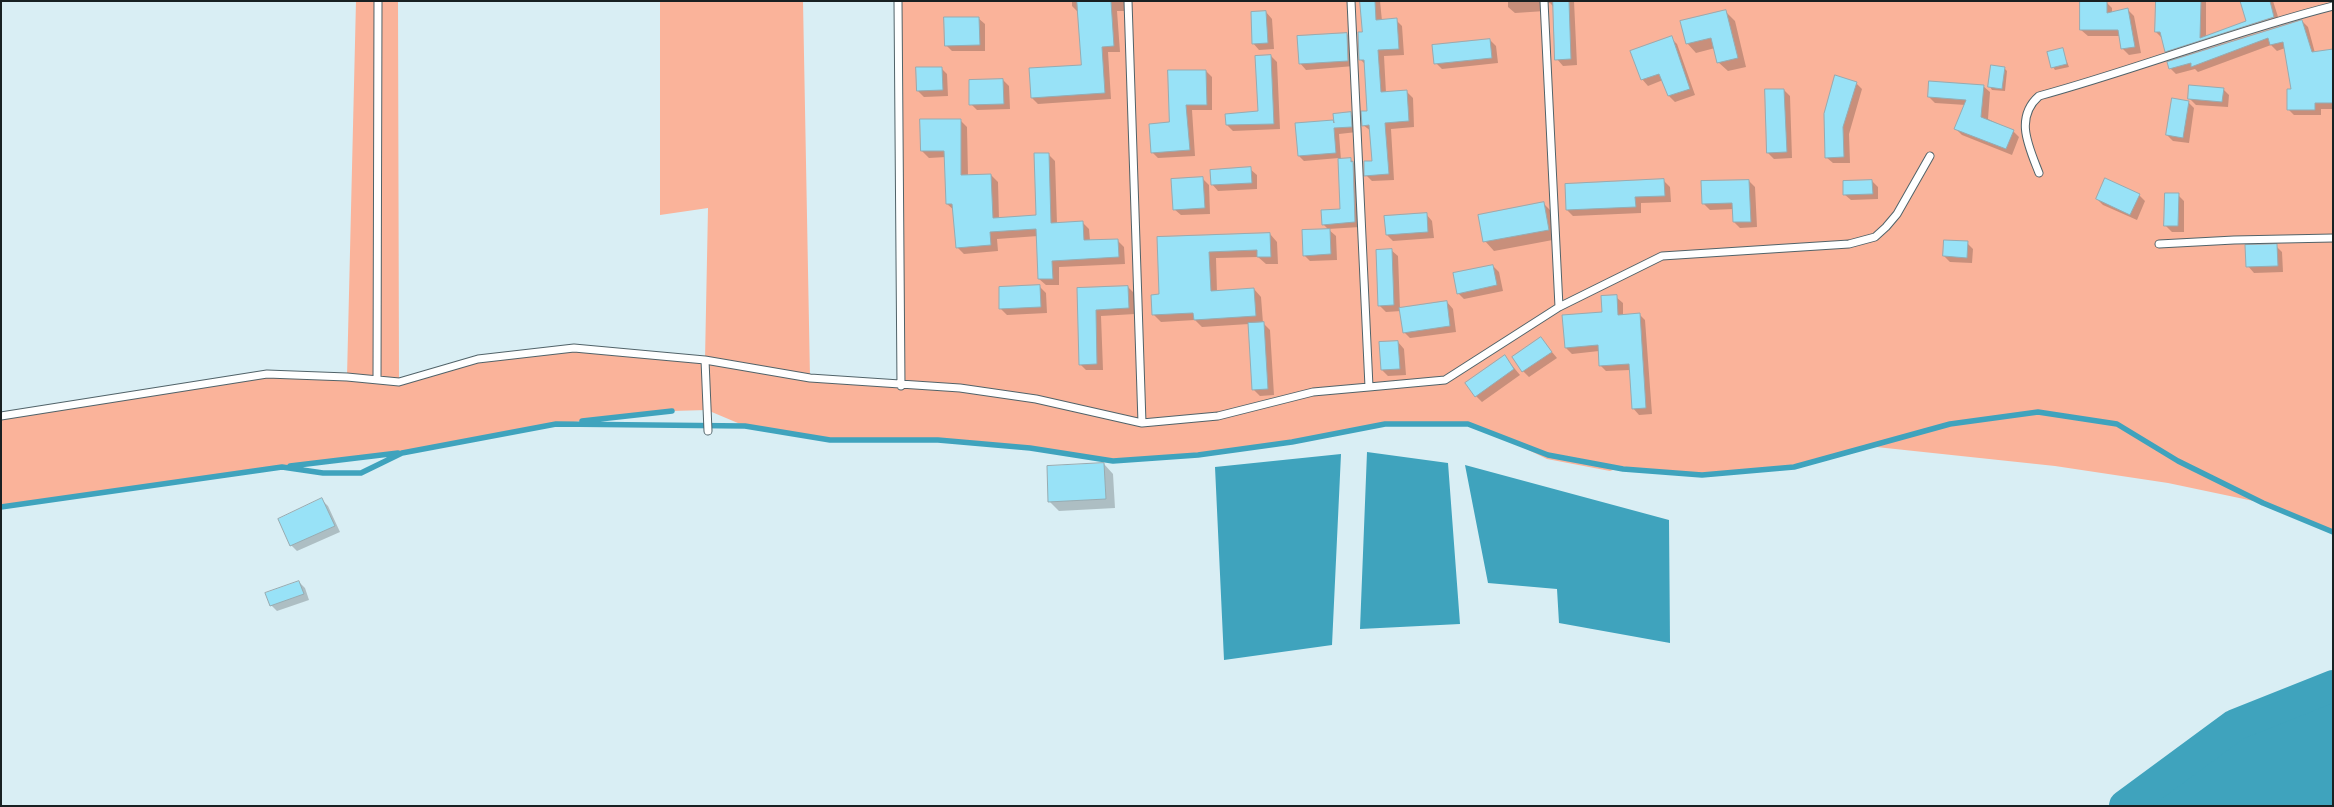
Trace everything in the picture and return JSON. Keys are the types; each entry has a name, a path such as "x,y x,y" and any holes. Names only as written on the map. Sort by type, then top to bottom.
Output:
{"lane":[{"path":"377,380 378,1"},
{"path":"898,1 902,386"},
{"path":"1128,1 1142,423"},
{"path":"1351,1 1369,387"},
{"path":"1544,1 1559,306"},
{"path":"2039,173 2028,143 2025,120 2028,107 2039,96 2138,68 2299,15 2333,6"},
{"path":"1,416 267,374 399,382 478,359 574,348 705,360 810,378 902,386 960,388 1036,399 1142,423 1218,416 1313,392 1444,380 1559,306 1662,256 1849,244 1875,238 1897,214 1930,156"},
{"path":"2159,244 2333,238"},
{"path":"705,360 708,431"}],"shaded area":[{"path":"356,1 398,1 399,382 478,359 574,348 705,360 708,208 660,215 660,1 803,1 810,378 901,386 898,1 2333,1 2333,532 2263,503 2168,483 2055,466 1867,446 1794,467 1702,475 1618,468 1610,471 1547,459 1508,440 1468,424 1385,424 1292,442 1198,455 1113,461 1030,448 938,440 830,440 745,426 707,410 672,411 556,424 402,453 282,467 1,507 1,416 267,374 347,377"}],"water":[{"path":"1367,452 1448,463 1460,624 1360,629"},
{"path":"1341,454 1332,645 1224,660 1215,467"},
{"path":"1465,465 1669,520 1670,643 1559,623 1557,589 1488,583"},
{"path":"2333,677 2333,806 2125,806 2312,689"}],"building":[{"path":"1077,1 1111,1 1114,46 1102,47 1105,93 1031,98 1029,68 1081,65"},
{"path":"1360,1 1375,1 1376,20 1397,18 1399,49 1378,50 1381,92 1407,90 1409,121 1385,123 1389,174 1364,176 1364,161 1372,161 1369,125 1362,126 1361,111 1367,111 1364,60 1359,60 1358,32 1362,32"},
{"path":"1553,1 1569,1 1571,59 1555,60"},
{"path":"2080,1 2107,1 2107,13 2128,8 2135,47 2121,49 2118,30 2080,30"},
{"path":"2156,1 2201,1 2200,38 2246,21 2240,1 2270,1 2274,17 2165,52 2160,32 2155,32"},
{"path":"1726,10 1738,58 1717,63 1711,38 1686,44 1680,21"},
{"path":"1266,11 1268,43 1252,44 1251,12"},
{"path":"944,17 979,17 980,45 945,46"},
{"path":"2302,20 2312,52 2333,49 2333,103 2315,103 2315,110 2287,110 2287,89 2291,89 2283,42 2270,45 2268,38 2191,67 2191,63 2169,69 2167,62"},
{"path":"1347,33 1348,61 1299,64 1297,36"},
{"path":"1672,36 1690,89 1668,96 1659,74 1641,80 1630,51"},
{"path":"1490,39 1492,58 1434,64 1432,45"},
{"path":"2063,48 2067,64 2051,68 2047,52"},
{"path":"1271,55 1274,124 1226,125 1225,114 1258,111 1255,56"},
{"path":"1991,65 2005,67 2002,89 1988,87"},
{"path":"916,67 942,67 943,90 917,91"},
{"path":"1168,70 1206,70 1207,105 1186,105 1190,150 1151,153 1149,124 1169,122"},
{"path":"1835,75 1857,82 1843,127 1844,157 1825,158 1824,114"},
{"path":"1003,79 1004,104 969,105 969,80"},
{"path":"1929,81 1984,85 1981,117 2014,130 2006,149 1954,129 1966,100 1928,97"},
{"path":"2189,85 2224,88 2222,102 2188,99"},
{"path":"1765,89 1784,89 1787,152 1767,153"},
{"path":"2172,98 2189,101 2183,138 2166,135"},
{"path":"1351,112 1352,127 1334,128 1336,153 1298,156 1295,123 1333,120 1334,123 1333,114"},
{"path":"920,119 961,119 961,175 991,174 993,218 1036,215 1034,153 1049,153 1051,223 1083,221 1084,240 1118,239 1119,257 1052,261 1053,279 1038,279 1036,229 990,232 991,245 956,248 952,204 946,204 944,151 921,151"},
{"path":"1351,158 1351,162 1353,161 1355,222 1322,225 1321,210 1340,209 1338,159"},
{"path":"1251,167 1252,183 1211,185 1210,170"},
{"path":"1203,177 1205,208 1173,210 1171,179"},
{"path":"2105,178 2140,194 2130,215 2096,199"},
{"path":"1664,179 1665,196 1635,197 1636,207 1566,210 1565,184"},
{"path":"1749,180 1751,222 1733,222 1732,203 1702,204 1701,181"},
{"path":"1872,180 1873,194 1843,195 1843,181"},
{"path":"2165,193 2179,193 2178,226 2164,226"},
{"path":"1544,202 1549,230 1483,242 1478,215"},
{"path":"1427,213 1428,232 1386,235 1384,216"},
{"path":"1330,229 1331,254 1303,256 1302,230"},
{"path":"1270,233 1271,257 1257,257 1257,250 1209,252 1211,291 1254,288 1256,316 1194,320 1193,313 1152,315 1151,295 1159,294 1157,237"},
{"path":"1944,240 1968,241 1967,258 1943,256"},
{"path":"2277,244 2278,266 2246,267 2245,245"},
{"path":"1392,249 1394,305 1378,306 1376,250"},
{"path":"1493,265 1497,285 1457,294 1453,273"},
{"path":"1040,285 1041,307 999,309 999,287"},
{"path":"1128,286 1129,308 1096,310 1097,364 1079,365 1077,288"},
{"path":"1617,295 1618,315 1640,313 1646,408 1632,409 1629,364 1599,366 1598,345 1565,348 1562,315 1602,312 1601,296"},
{"path":"1447,301 1450,326 1403,333 1399,308"},
{"path":"1264,322 1268,389 1252,390 1248,323"},
{"path":"1541,337 1552,352 1522,372 1512,357"},
{"path":"1398,341 1400,369 1381,370 1379,342"},
{"path":"1505,355 1514,369 1475,397 1465,383"},
{"path":"1104,463 1106,499 1048,502 1047,466"},
{"path":"322,498 335,526 290,546 278,519"},
{"path":"299,581 304,594 270,606 265,593"}],"waterway":[{"path":"582,421 672,411"},
{"path":"1,507 282,467 323,473 361,473 402,453 556,424 745,426 830,440 938,440 1030,448 1113,461 1198,455 1292,442 1385,424 1468,424 1548,455 1623,469 1702,475 1794,467 1950,424 2038,412 2117,424 2178,461 2263,503 2333,532"},
{"path":"290,466 398,453"},
{"path":"2125,806 2235,725 2333,686"}]}
